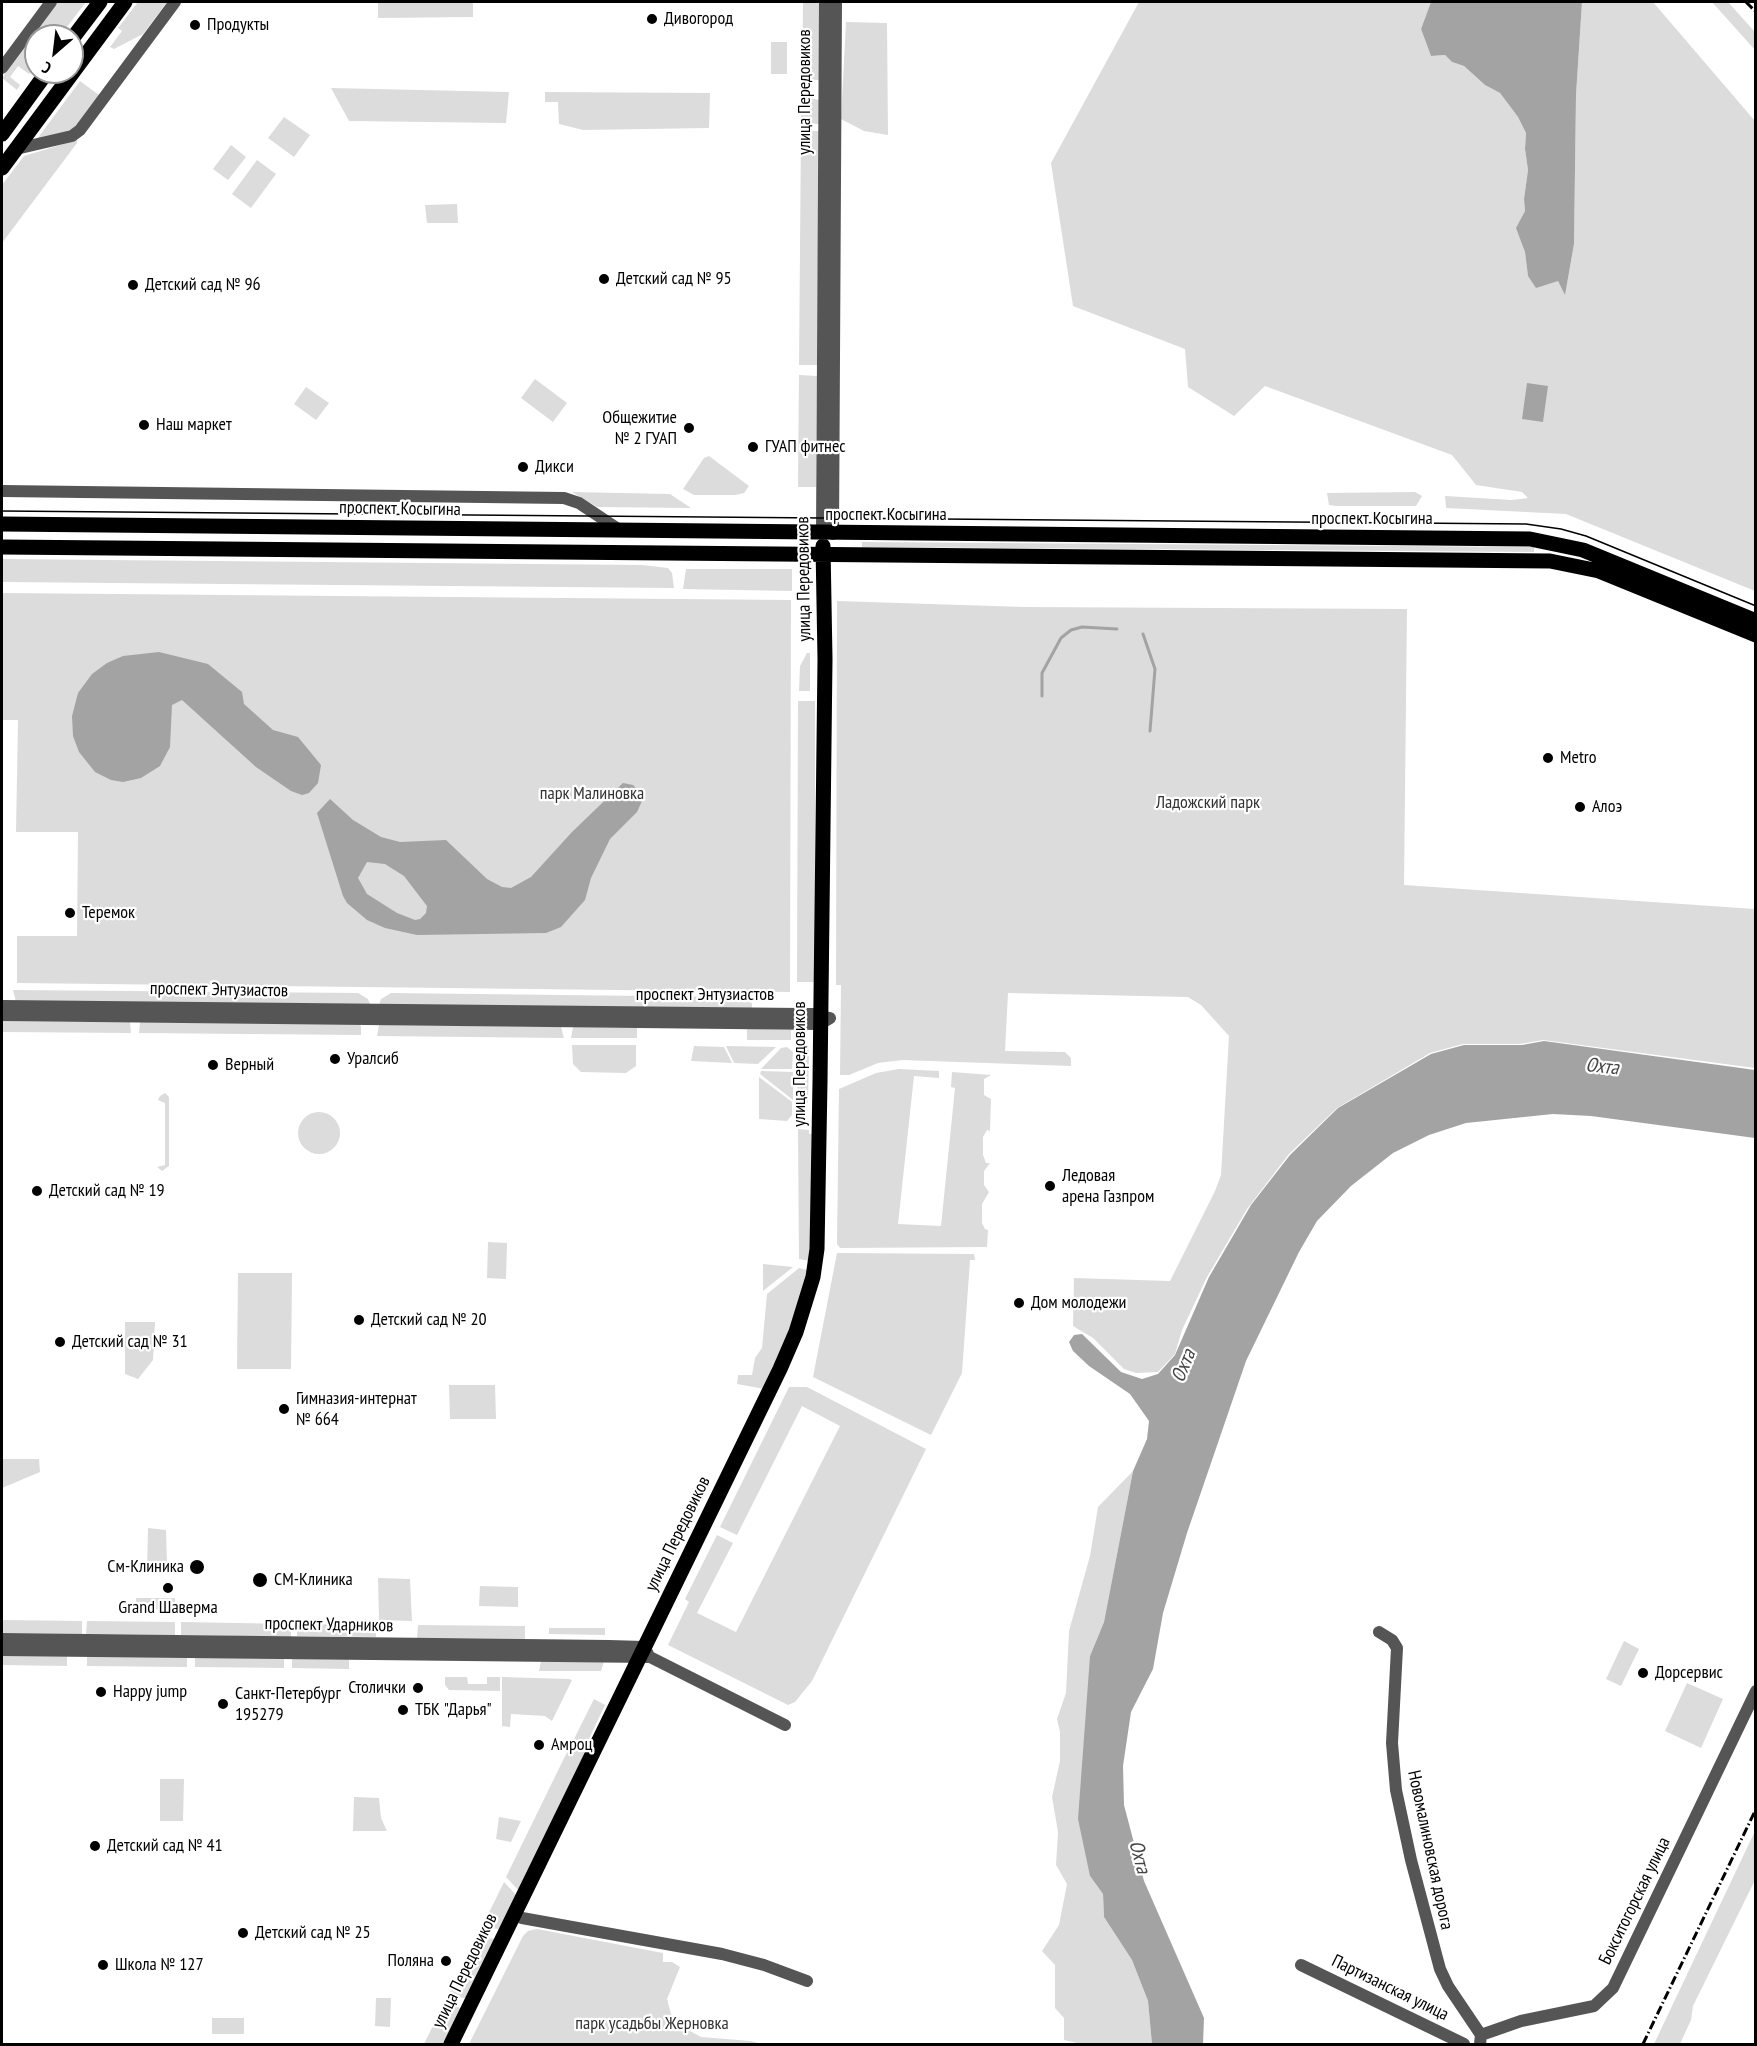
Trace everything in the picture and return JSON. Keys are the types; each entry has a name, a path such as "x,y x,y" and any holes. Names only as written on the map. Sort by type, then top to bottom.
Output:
{"main road":[{"path":"83,24 100,2"},
{"path":"2,168 125,2"},
{"path":"2,134 38,84"},
{"name":"проспект Косыгина","path":"2,524 1538,540 1583,550 1755,621"},
{"name":"улица Передовиков","path":"450,2044 645,1654 789,1374 815,1308 826,1250 823,1019 828,534"},
{"path":"2,547 1558,561 1599,571 1755,635"},
{"name":"улица Передовиков","path":"461,2044 645,1654"}],"street":[{"path":"2,68 6,52 51,2"},
{"path":"15,149 72,136 80,130 176,2"},
{"name":"улица Передовиков","path":"825,2 828,534"},
{"name":"улица Передовиков","path":"828,534 836,2"},
{"path":"2,492 564,498 579,503 623,532"},
{"name":"проспект Энтузиастов","path":"2,1006 823,1019"},
{"name":"проспект Энтузиастов","path":"2,1015 823,1019"},
{"name":"Новомалиновская дорога","path":"1379,1632 1392,1640 1397,1648 1392,1743 1396,1790 1411,1860 1440,1969 1480,2040"},
{"name":"проспект Ударников","path":"2,1639 645,1654 785,1725"},
{"name":"проспект Ударников","path":"2,1650 294,1647"},
{"name":"Бокситогорская улица","path":"1480,2040 1521,2021 1594,2006 1613,1988 1755,1691"},
{"path":"522,1918 722,1954 764,1965 807,1981"},
{"name":"Партизанская улица","path":"1301,1965 1464,2044"}],"green space":[{"path":"57,2 86,2 69,24 41,24"},
{"path":"138,2 167,2 143,34 114,49 110,47 122,31 118,28"},
{"path":"378,2 473,2 473,17 378,18"},
{"path":"803,2 819,2 819,80 802,80"},
{"path":"1139,2 1431,2 1421,29 1431,56 1445,55 1452,62 1464,66 1485,85 1500,93 1518,117 1526,133 1525,149 1528,170 1524,199 1525,211 1517,228 1525,252 1528,276 1558,281 1565,294 1574,244 1576,95 1582,2 1653,2 1755,121 1755,591 1566,514 1446,508 1445,496 1512,500 1528,498 1522,492 1476,485 1452,455 1265,386 1234,416 1188,387 1185,349 1073,306 1051,163"},
{"path":"1712,2 1728,2 1755,32 1755,50"},
{"path":"846,22 887,23 888,135 864,131 841,119"},
{"path":"771,42 787,42 787,74 771,74"},
{"path":"24,46 24,70 18,66 10,77 20,85 17,90 2,78"},
{"path":"78,84 84,84 99,95 70,131 37,139"},
{"path":"331,88 509,92 506,123 349,121"},
{"path":"545,92 710,93 709,128 583,130 559,124 558,102 545,102"},
{"path":"801,96 819,100 819,124 801,123"},
{"path":"284,117 310,135 294,157 268,138"},
{"path":"801,131 819,131 817,365 799,365"},
{"path":"77,140 2,243 2,185 24,156"},
{"path":"231,145 246,157 228,180 213,169"},
{"path":"257,160 276,174 251,208 232,194"},
{"path":"457,204 458,223 427,223 425,205"},
{"path":"799,375 817,376 816,487 798,487"},
{"path":"535,379 567,403 553,422 521,398"},
{"path":"306,387 329,403 316,420 294,404"},
{"path":"709,456 749,486 744,493 694,495 683,489 704,458"},
{"path":"572,492 670,494 691,508 597,507"},
{"path":"1415,492 1422,496 1416,506 1329,505 1327,493"},
{"path":"862,542 1534,547 1534,552 862,547"},
{"path":"2,559 642,565 668,568 672,573 674,588 2,582"},
{"path":"686,569 792,569 792,591 683,589"},
{"name":"парк Малиновка","path":"2,593 791,600 790,992 17,983 17,936 77,936 78,832 16,832 18,720 2,720"},
{"name":"Ладожский парк","path":"837,601 1024,607 1407,609 1404,885 1755,909 1755,1068 1543,1040 1520,1044 1463,1044 1430,1053 1337,1108 1289,1154 1247,1209 1207,1277 1182,1330 1175,1354 1158,1372 1136,1373 1124,1369 1093,1338 1073,1326 1074,1278 1170,1281 1221,1175 1229,1036 1201,1005 1188,997 1008,993 1005,1051 1065,1052 1071,1058 1071,1066 902,1060 878,1063 849,1075 840,1075 841,985 836,985"},
{"path":"807,653 810,653 810,691 799,691 800,666"},
{"path":"798,701 815,701 815,982 797,982"},
{"path":"13,990 358,993 368,999 370,1004 16,1002"},
{"path":"391,993 732,997 752,1003 752,1008 379,1005 381,999"},
{"path":"2,1021 130,1022 131,1033 2,1032"},
{"path":"140,1022 360,1024 361,1035 139,1033"},
{"path":"379,1025 561,1027 564,1038 377,1036"},
{"path":"573,1027 637,1028 637,1038 571,1038"},
{"path":"747,1029 791,1030 791,1040 747,1040"},
{"path":"572,1045 636,1045 636,1066 626,1073 581,1072 573,1064"},
{"path":"694,1046 724,1047 732,1063 691,1061"},
{"path":"726,1046 776,1047 758,1064 734,1063"},
{"path":"787,1047 793,1052 792,1069 761,1069 781,1048"},
{"path":"798,1050 809,1050 808,1103 797,1103"},
{"path":"899,1069 939,1071 939,1078 914,1076 898,1224 941,1226 955,1088 951,1087 952,1072 991,1075 984,1079 984,1095 991,1099 990,1131 987,1130 983,1137 983,1155 986,1163 990,1163 984,1171 984,1185 989,1192 982,1204 982,1223 988,1230 987,1247 840,1248 837,1244 839,1089 876,1073"},
{"path":"761,1071 793,1072 793,1100 760,1074"},
{"path":"759,1077 792,1102 792,1115 787,1121 759,1119"},
{"path":"165,1093 169,1097 169,1166 162,1171 157,1167 165,1165 165,1103 158,1100"},
{"path":"319,1112 327,1113 334,1118 339,1125 339,1141 334,1148 327,1153 319,1154 311,1153 304,1148 299,1141 298,1133 299,1125 304,1118 311,1113"},
{"path":"798,1129 809,1130 809,1134 814,1134 811,1261 799,1259"},
{"path":"488,1242 507,1243 506,1279 487,1278"},
{"path":"837,1253 974,1254 975,1260 970,1260 962,1373 931,1435 813,1377"},
{"path":"763,1264 793,1267 763,1291"},
{"path":"799,1268 807,1270 802,1305 765,1389 737,1384 738,1375 752,1375 755,1358 762,1348 767,1294"},
{"path":"238,1273 292,1273 291,1369 237,1369"},
{"path":"125,1322 155,1322 153,1360 138,1379 125,1374"},
{"path":"449,1385 495,1385 496,1419 450,1419"},
{"path":"789,1387 807,1387 926,1449 812,1681 795,1702 788,1705 668,1645 689,1602 685,1599 717,1535 733,1543 697,1613 736,1632 840,1426 802,1406 737,1535 720,1527"},
{"path":"2,1459 39,1459 40,1472 2,1488"},
{"path":"1133,1471 1104,1622 1090,1656 1090,1876 1103,1894 1104,1917 1132,1960 1148,2001 1152,2044 1082,2044 1064,2040 1064,2018 1055,2008 1055,1965 1042,1951 1059,1925 1067,1884 1056,1865 1058,1832 1052,1797 1060,1761 1060,1732 1057,1719 1066,1693 1069,1631 1090,1556 1098,1507"},
{"path":"148,1528 166,1530 167,1564 147,1572"},
{"path":"378,1578 410,1579 412,1621 379,1620"},
{"path":"480,1586 518,1587 518,1607 479,1606"},
{"path":"136,1598 175,1598 175,1610 136,1609"},
{"path":"2,1620 82,1621 82,1634 2,1633"},
{"path":"87,1621 175,1622 175,1635 86,1634"},
{"path":"181,1622 291,1624 291,1637 181,1635"},
{"path":"297,1624 376,1625 376,1637 297,1636"},
{"path":"418,1625 525,1626 525,1639 417,1638"},
{"path":"549,1628 605,1628 605,1635 549,1634"},
{"path":"1624,1641 1639,1649 1621,1686 1606,1679"},
{"path":"2,1654 67,1655 67,1666 2,1665"},
{"path":"87,1656 187,1656 187,1667 87,1666"},
{"path":"195,1656 284,1657 284,1668 195,1667"},
{"path":"292,1657 349,1658 349,1669 292,1668"},
{"path":"541,1661 604,1661 601,1671 539,1671"},
{"path":"445,1677 467,1677 468,1684 487,1684 487,1677 500,1677 500,1691 449,1690 445,1685"},
{"path":"502,1677 572,1680 552,1721 545,1716 511,1714 510,1727 502,1726"},
{"path":"1687,1683 1723,1699 1701,1748 1665,1731"},
{"path":"594,1699 605,1705 587,1743 574,1739"},
{"path":"569,1748 584,1752 587,1756 520,1892 506,1877"},
{"path":"160,1779 184,1779 183,1821 160,1821"},
{"path":"354,1797 379,1798 381,1818 387,1831 353,1831"},
{"path":"499,1817 521,1821 511,1842 496,1839"},
{"path":"1755,1831 1755,1880 1693,2006 1691,2020 1680,2044 1654,2044"},
{"path":"504,1882 518,1897 499,1929 482,1927"},
{"name":"парк усадьбы Жерновка","path":"537,1929 663,1953 663,1962 672,1962 680,1967 667,1999 671,2014 679,2025 701,2037 751,2041 761,2044 469,2044 523,1936 528,1931"},
{"path":"477,1937 497,1939 466,1998 463,1998 450,1992"},
{"path":"376,1998 391,1998 390,2027 375,2026"},
{"path":"446,1999 461,2009 446,2044 424,2044"},
{"path":"212,2018 244,2018 244,2034 212,2034"}],"water":[{"path":"1431,2 1582,2 1576,95 1574,244 1565,295 1558,281 1536,288 1528,276 1525,252 1516,228 1525,211 1524,199 1528,170 1525,149 1526,133 1518,117 1500,93 1485,85 1464,66 1452,62 1445,55 1431,56 1421,29"},
{"path":"1527,383 1548,386 1543,422 1522,419"},
{"path":"159,652 208,664 242,692 244,704 273,730 298,737 321,765 318,783 309,793 302,795 291,791 256,767 182,700 172,705 170,747 160,766 141,778 123,782 111,780 95,772 79,752 73,736 72,716 78,693 92,674 107,663 123,656"},
{"path":"623,783 633,785 640,792 642,801 637,812 610,839 591,878 585,900 561,927 546,933 417,935 385,928 367,920 347,903 317,813 330,799 353,820 381,837 400,842 446,840 487,879 502,887 511,888 531,877 572,832","holes":["367,862 385,864 404,876 427,906 426,913 420,919 415,920 397,913 367,894 358,878"]},
{"name":"Охта","path":"1544,1041 1755,1070 1755,1138 1591,1116 1553,1114 1466,1123 1429,1135 1393,1153 1351,1186 1317,1221 1299,1252 1246,1361 1187,1533 1163,1613 1153,1669 1131,1712 1123,1766 1124,1805 1144,1881 1204,2018 1203,2044 1152,2044 1148,2001 1132,1960 1104,1917 1103,1894 1090,1876 1078,1819 1090,1656 1104,1622 1133,1471 1147,1439 1149,1421 1130,1394 1089,1366 1073,1351 1069,1342 1074,1335 1082,1334 1121,1372 1142,1379 1158,1374 1175,1355 1209,1277 1251,1205 1290,1155 1338,1108 1431,1054 1464,1045 1522,1045"}],"waterway":[{"path":"1042,696 1042,673 1061,638 1071,630 1082,627 1117,629"},
{"path":"1143,634 1155,669 1150,731"}],"tram line":[{"path":"2,511 1526,524 1561,529 1586,536 1756,606"}],"railway":[{"path":"1746,2 1756,12"},
{"path":"1643,2044 1756,1809"}],"place":[{"name":"Дивогород","path":"652,19"},
{"name":"Продукты","path":"195,25"},
{"name":"Детский сад № 95","path":"604,279"},
{"name":"Детский сад № 96","path":"133,285"},
{"name":"Наш маркет","path":"144,425"},
{"name":"Общежитие № 2 ГУАП","path":"689,428"},
{"name":"ГУАП фитнес","path":"753,447"},
{"name":"Дикси","path":"523,467"},
{"name":"Metro","path":"1548,758"},
{"name":"Алоэ","path":"1580,807"},
{"name":"Теремок","path":"70,913"},
{"name":"Уралсиб","path":"335,1059"},
{"name":"Верный","path":"213,1065"},
{"name":"Ледовая арена Газпром","path":"1050,1186"},
{"name":"Детский сад № 19","path":"37,1191"},
{"name":"Дом молодежи","path":"1019,1303"},
{"name":"Детский сад № 20","path":"359,1320"},
{"name":"Детский сад № 31","path":"60,1342"},
{"name":"Гимназия-интернат № 664","path":"284,1409"},
{"name":"См-Клиника","path":"197,1567"},
{"name":"СМ-Клиника","path":"260,1580"},
{"name":"Grand Шаверма","path":"168,1588"},
{"name":"Дорсервис","path":"1643,1673"},
{"name":"Столички","path":"418,1688"},
{"name":"Happy jump","path":"101,1692"},
{"name":"Санкт-Петербург 195279","path":"223,1704"},
{"name":"ТБК \"Дарья\"","path":"403,1710"},
{"name":"Амроц","path":"539,1745"},
{"name":"Детский сад № 41","path":"95,1846"},
{"name":"Детский сад № 25","path":"243,1933"},
{"name":"Поляна","path":"446,1961"},
{"name":"Школа № 127","path":"103,1965"}]}
